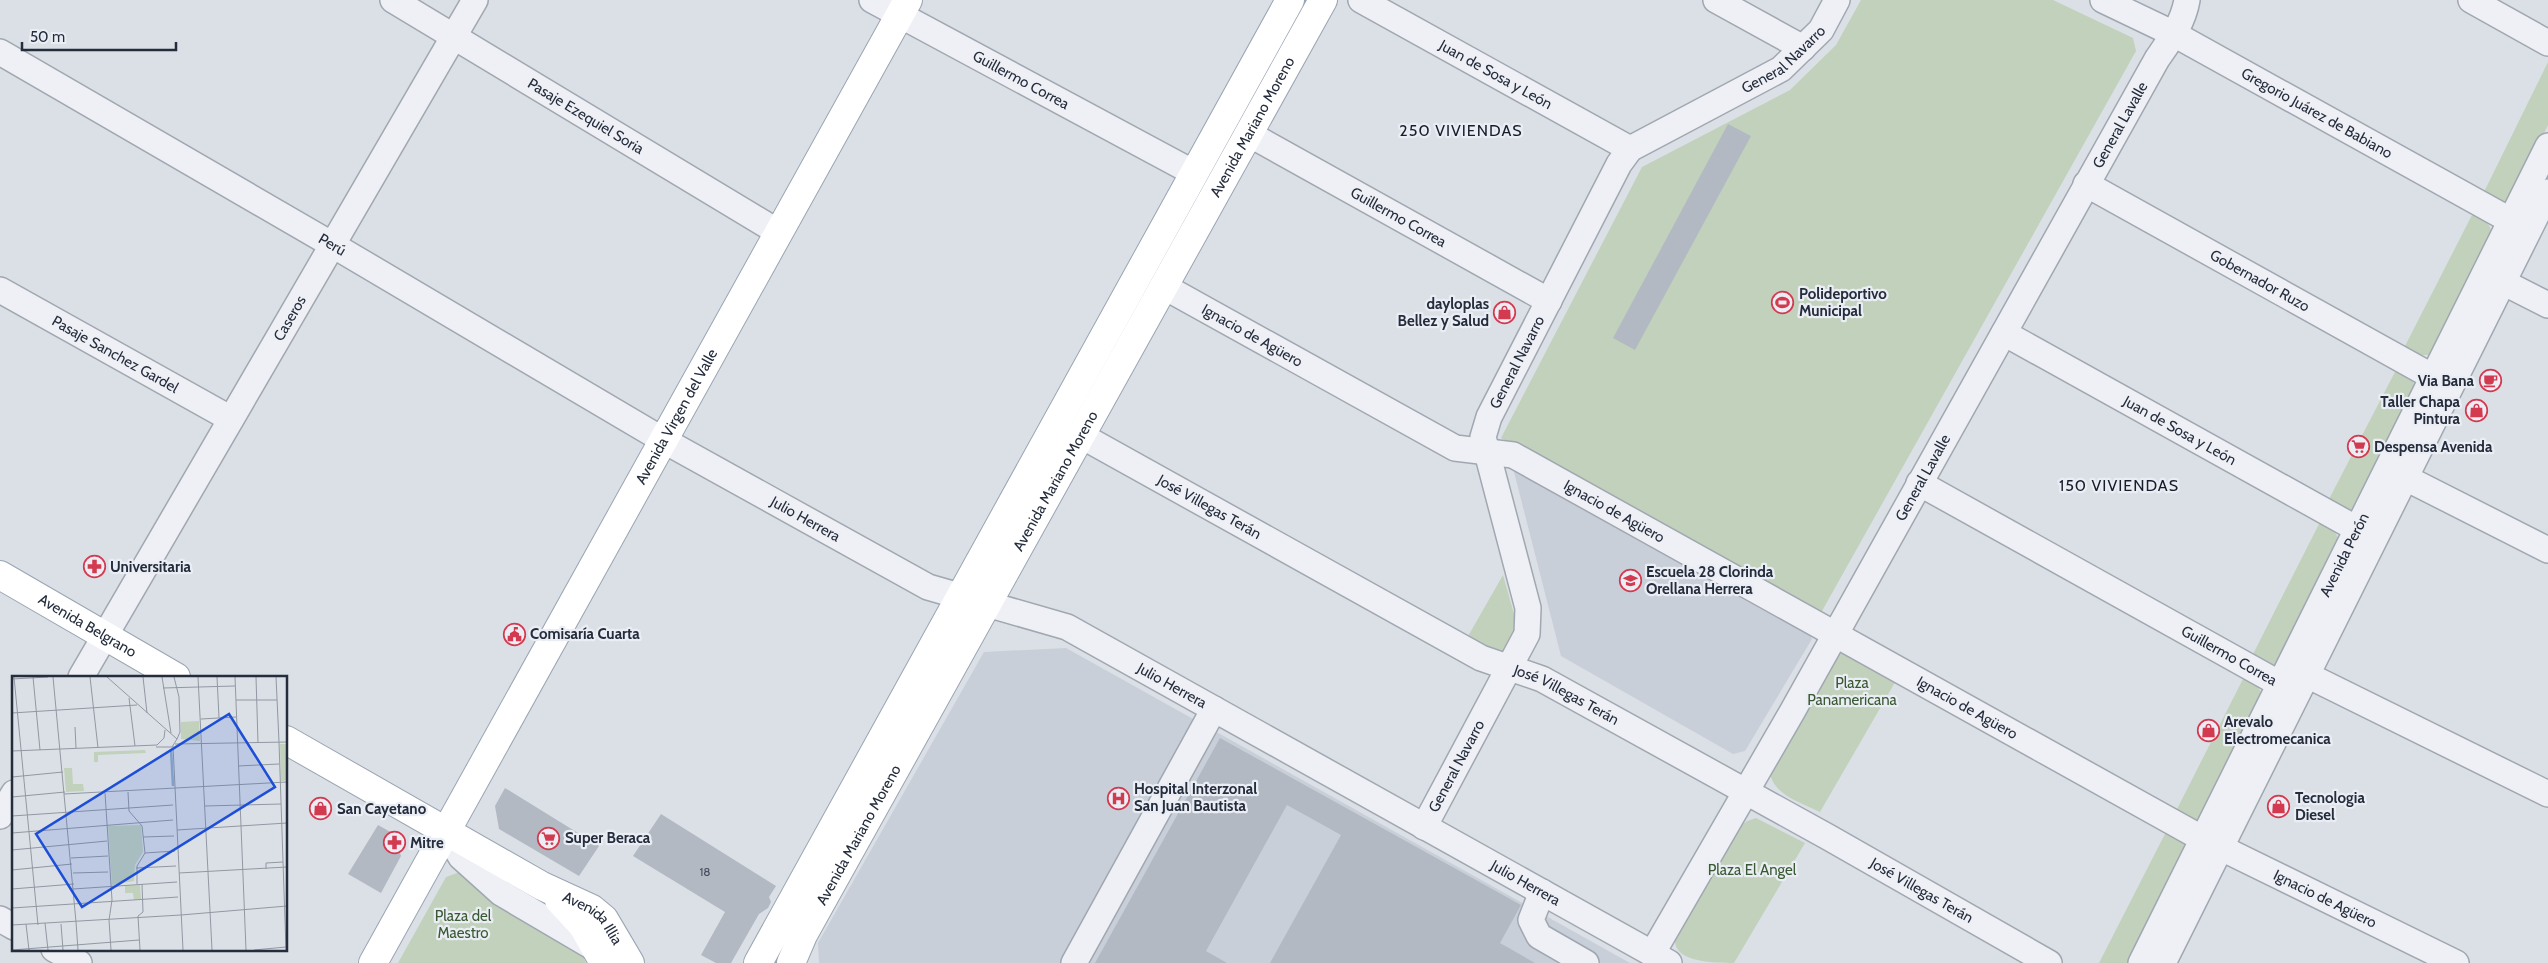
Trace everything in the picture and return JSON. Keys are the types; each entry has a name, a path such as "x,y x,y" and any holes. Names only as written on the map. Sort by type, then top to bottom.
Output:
{"main road":[{"name":"Avenida Mariano Moreno","path":"758,963 1290,0"},
{"name":"Avenida Mariano Moreno","path":"791,963 807,926 1323,0"},
{"name":"Avenida Virgen del Valle","path":"373,963 904,7"},
{"name":"Avenida Belgrano","path":"0,575 174,676"},
{"path":"288,741 446,832"},
{"name":"Avenida Illia","path":"446,832 542,886 592,909 604,919 630,963"},
{"name":"Avenida Illia","path":"542,886 569,909 583,926 600,956"}],"street":[{"name":"Pasaje Ezequiel Soria","path":"393,0 778,232"},
{"name":"Caseros","path":"83,676 331,244 475,0"},
{"name":"Guillermo Correa","path":"872,0 904,7 1194,173"},
{"name":"Juan de Sosa y León","path":"1361,0 1630,149"},
{"path":"1716,0 1803,48"},
{"name":"General Navarro","path":"1424,827 1528,634 1528,608 1483,437 1489,418 1619,164 1630,149 1781,69 1821,30 1837,0"},
{"name":"Gregorio Juárez de Babiano","path":"2103,0 2174,34 2520,226"},
{"name":"General Lavalle","path":"1661,958 1746,792 2086,184 2157,59 2174,34 2184,16 2187,0"},
{"path":"2471,0 2548,43"},
{"name":"Perú","path":"0,52 663,440"},
{"name":"Guillermo Correa","path":"1249,134 1549,301"},
{"name":"Avenida Perón","path":"2163,963 2212,842 2280,684 2357,529 2396,473 2520,226 2548,146"},
{"name":"Gobernador Ruzo","path":"2086,184 2433,377"},
{"name":"Avenida Perón","path":"2520,226 2548,192"},
{"path":"2494,278 2548,305"},
{"name":"Avenida Perón","path":"2141,963 2307,675 2396,473 2433,377 2494,278"},
{"name":"Ignacio de Agüero","path":"1163,286 1455,448 1513,455 1834,635 2212,842 2456,963"},
{"name":"Pasaje Sanchez Gardel","path":"0,290 231,419"},
{"name":"Juan de Sosa y León","path":"2004,333 2357,529"},
{"name":"José Villegas Terán","path":"1080,435 1481,658 1542,679 2049,963"},
{"name":"Julio Herrera","path":"663,440 928,587 1067,627 1661,958"},
{"path":"2396,473 2548,550"},
{"name":"Guillermo Correa","path":"1919,483 2280,684 2307,675"},
{"path":"2307,675 2548,794"},
{"path":"1074,963 1214,709"},
{"path":"0,816 12,796"},
{"path":"446,832 461,857 501,893 600,956"},
{"path":"1542,892 1531,920 1539,936 1586,963"},
{"path":"0,919 12,926"},
{"path":"56,950 79,963"}],"shaded area":[{"name":"Escuela 28 Clorinda Orellana Herrera","path":"1513,468 1808,631 1812,639 1745,751 1733,754 1561,656"},
{"name":"Hospital Interzonal San Juan Bautista","path":"1066,648 1630,963 819,963 818,943 984,652"}],"green space":[{"name":"Polideportivo Municipal","path":"1861,0 2053,0 2133,38 2136,51 1822,611 1815,615 1501,438 1642,167 1790,90 1836,45"},
{"path":"2548,62 2548,125 2514,195 2507,201 2495,201 2483,194"},
{"path":"2473,213 2486,222 2492,236 2437,348 2428,355 2416,355 2404,348"},
{"path":"2397,368 2410,377 2416,391 2361,503 2351,510 2340,510 2327,503"},
{"path":"2320,522 2333,531 2338,537 2340,545 2285,657 2275,665 2263,664 2251,658"},
{"path":"1503,575 1516,621 1511,649 1500,654 1467,638"},
{"name":"Plaza Panamericana","path":"1843,653 1851,654 1897,679 1820,812 1782,792 1772,779 1770,771 1837,656"},
{"path":"2244,677 2257,686 2263,700 2199,820 2187,819 2175,813"},
{"name":"Plaza El Angel","path":"1756,818 1805,843 1734,963 1707,962 1688,957 1676,947 1675,939 1739,827 1747,821"},
{"path":"2168,828 2186,843 2186,853 2132,963 2099,963"},
{"name":"Plaza del Maestro","path":"463,871 500,906 583,956 586,963 398,963 446,877"}],"building":[{"path":"1728,124 1751,136 1635,350 1613,338"},
{"path":"1220,738 1521,905 1500,943 1535,963 1270,963 1341,835 1287,805 1206,951 1227,963 1095,963"},
{"name":"Super Beraca","path":"505,788 599,846 579,876 499,829 495,806"},
{"path":"661,814 776,886 769,897 771,902 768,908 759,914 731,963 716,963 701,955 725,912 633,856"},
{"path":"378,825 394,834 401,856 381,893 348,874"}],"waterway":[{"path":"1262,80 1306,0"},
{"path":"775,963 784,947"}],"place":[{"name":"Polideportivo Municipal","path":"1783,303"},
{"name":"dayloplas Bellez y Salud","path":"1505,313"},
{"name":"Via Bana","path":"2490,381"},
{"name":"Taller Chapa Pintura","path":"2476,411"},
{"name":"Despensa Avenida","path":"2358,447"},
{"name":"Universitaria","path":"94,567"},
{"name":"Escuela 28 Clorinda Orellana Herrera","path":"1630,581"},
{"name":"Comisaría Cuarta","path":"514,634"},
{"name":"Arevalo Electromecanica","path":"2208,731"},
{"name":"Hospital Interzonal San Juan Bautista","path":"1118,798"},
{"name":"Tecnologia Diesel","path":"2279,807"},
{"name":"San Cayetano","path":"321,809"},
{"name":"Super Beraca","path":"549,838"},
{"name":"Mitre","path":"394,843"}],"district":[{"name":"250 VIVIENDAS","path":"1461,130"},
{"name":"150 VIVIENDAS","path":"2119,485"}]}
